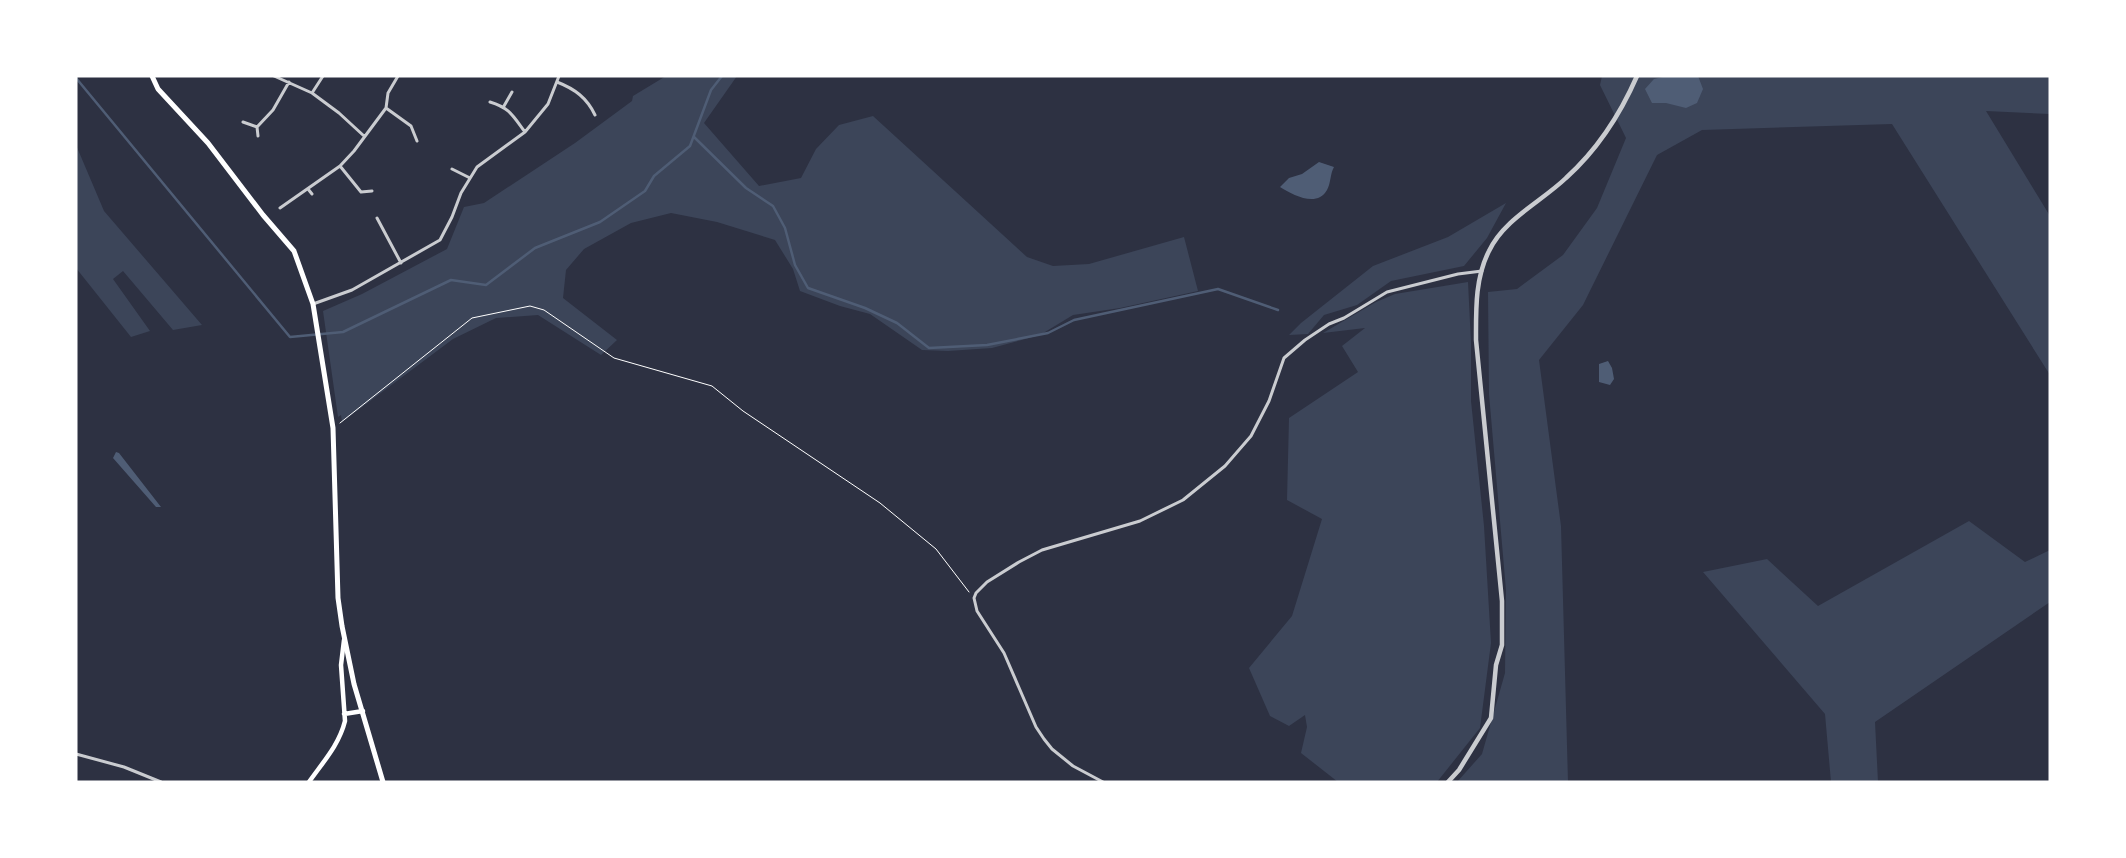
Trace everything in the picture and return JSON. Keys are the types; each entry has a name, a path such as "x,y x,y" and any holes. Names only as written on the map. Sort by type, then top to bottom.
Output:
{"main road":[{"path":"152,78 158,89 208,143 263,215 294,251 313,304 318,325 333,428 338,598 344,640 354,684 383,782"},
{"path":"309,782 338,741 344,721 341,665 344,640"},
{"path":"344,714 363,711"}],"street":[{"path":"152,78 160,76"},
{"path":"274,76 312,93 339,113 364,136"},
{"path":"312,93 323,76"},
{"path":"280,208 340,166 386,108 388,93 398,76"},
{"path":"313,304 352,290 440,240 452,217 461,193 477,166 525,132 548,104 559,76"},
{"path":"1448,782 1459,770 1491,718 1496,665 1502,645 1502,601 1476,340 1476,309 1482,271 1489,250 1496,239 1532,205 1566,178 1593,150 1616,120 1637,76"},
{"path":"258,136 257,127 273,110 289,82"},
{"path":"557,82 573,89 590,104 595,115"},
{"path":"504,106 512,92"},
{"path":"490,102 504,106 525,132"},
{"path":"386,108 411,126 417,141"},
{"path":"243,122 257,127"},
{"path":"340,166 361,192 372,191"},
{"path":"452,169 470,178"},
{"path":"308,189 312,194"},
{"path":"377,218 401,263"},
{"path":"1103,782 1074,766 1052,749 1044,739 1036,727 1012,667 997,639 980,617 974,598 976,593 987,582 1042,550 1140,521 1183,500 1225,466 1251,436 1269,401 1284,358 1305,340 1329,324 1344,318 1388,292 1458,274 1482,271"},
{"path":"76,754 124,767 161,782"}],"path":[{"path":"333,428 472,318 530,306 544,310 614,358 712,386 743,410 880,503 936,549 974,598"}],"shaded area":[{"path":"666,76 737,76 704,123 759,186 801,178 816,149 839,125 873,116 1027,257 1053,266 1089,264 1184,237 1198,291 1120,308 1073,315 1040,335 992,348 948,351 922,350 870,314 840,306 800,291 793,269 775,240 717,222 671,213 631,223 584,249 566,270 563,298 617,340 601,355 538,315 496,318 453,339 342,422 341,415 338,417 323,311 362,294 447,249 464,207 484,203 575,143 632,101 633,96"},
{"path":"1602,76 2050,76 2050,114 1986,111 2050,216 2050,375 1892,124 1702,130 1657,155 1583,305 1539,360 1561,526 1568,782 1457,782 1482,754 1505,673 1506,590 1489,394 1488,292 1517,289 1563,255 1597,208 1626,138 1600,85"},
{"path":"1667,76 1698,76 1703,89 1697,103 1686,108 1666,103 1652,103 1645,89 1654,79"},
{"path":"76,145 104,211 202,325 173,330 123,271 113,279 150,331 131,337 76,268"},
{"path":"1319,162 1334,167 1327,190 1323,195 1311,199 1305,198 1280,187 1289,178 1302,174"},
{"path":"1506,203 1487,238 1464,266 1391,281 1357,305 1324,315 1308,334 1289,335 1301,323 1373,266 1448,237"},
{"path":"1468,282 1471,401 1484,526 1491,643 1480,728 1437,782 1338,782 1301,753 1307,727 1305,715 1289,726 1270,716 1249,668 1292,616 1322,519 1287,500 1289,418 1358,372 1342,346 1365,328 1323,333 1376,302 1395,294"},
{"path":"1608,361 1612,368 1614,379 1610,385 1599,382 1599,364"},
{"path":"116,452 119,453 161,507 156,507 113,458"},
{"path":"1969,521 2025,562 2050,550 2050,602 1875,722 1878,782 1831,782 1825,714 1703,572 1767,559 1818,606"}],"waterway":[{"path":"76,78 290,337 343,332 451,280 486,285 535,248 600,222 645,191 654,176 690,146 711,90 722,76"},
{"path":"694,137 746,188 773,206 785,228 795,265 808,288 865,308 897,323 929,348 987,345 1048,333 1074,320 1218,289 1278,310"}]}
